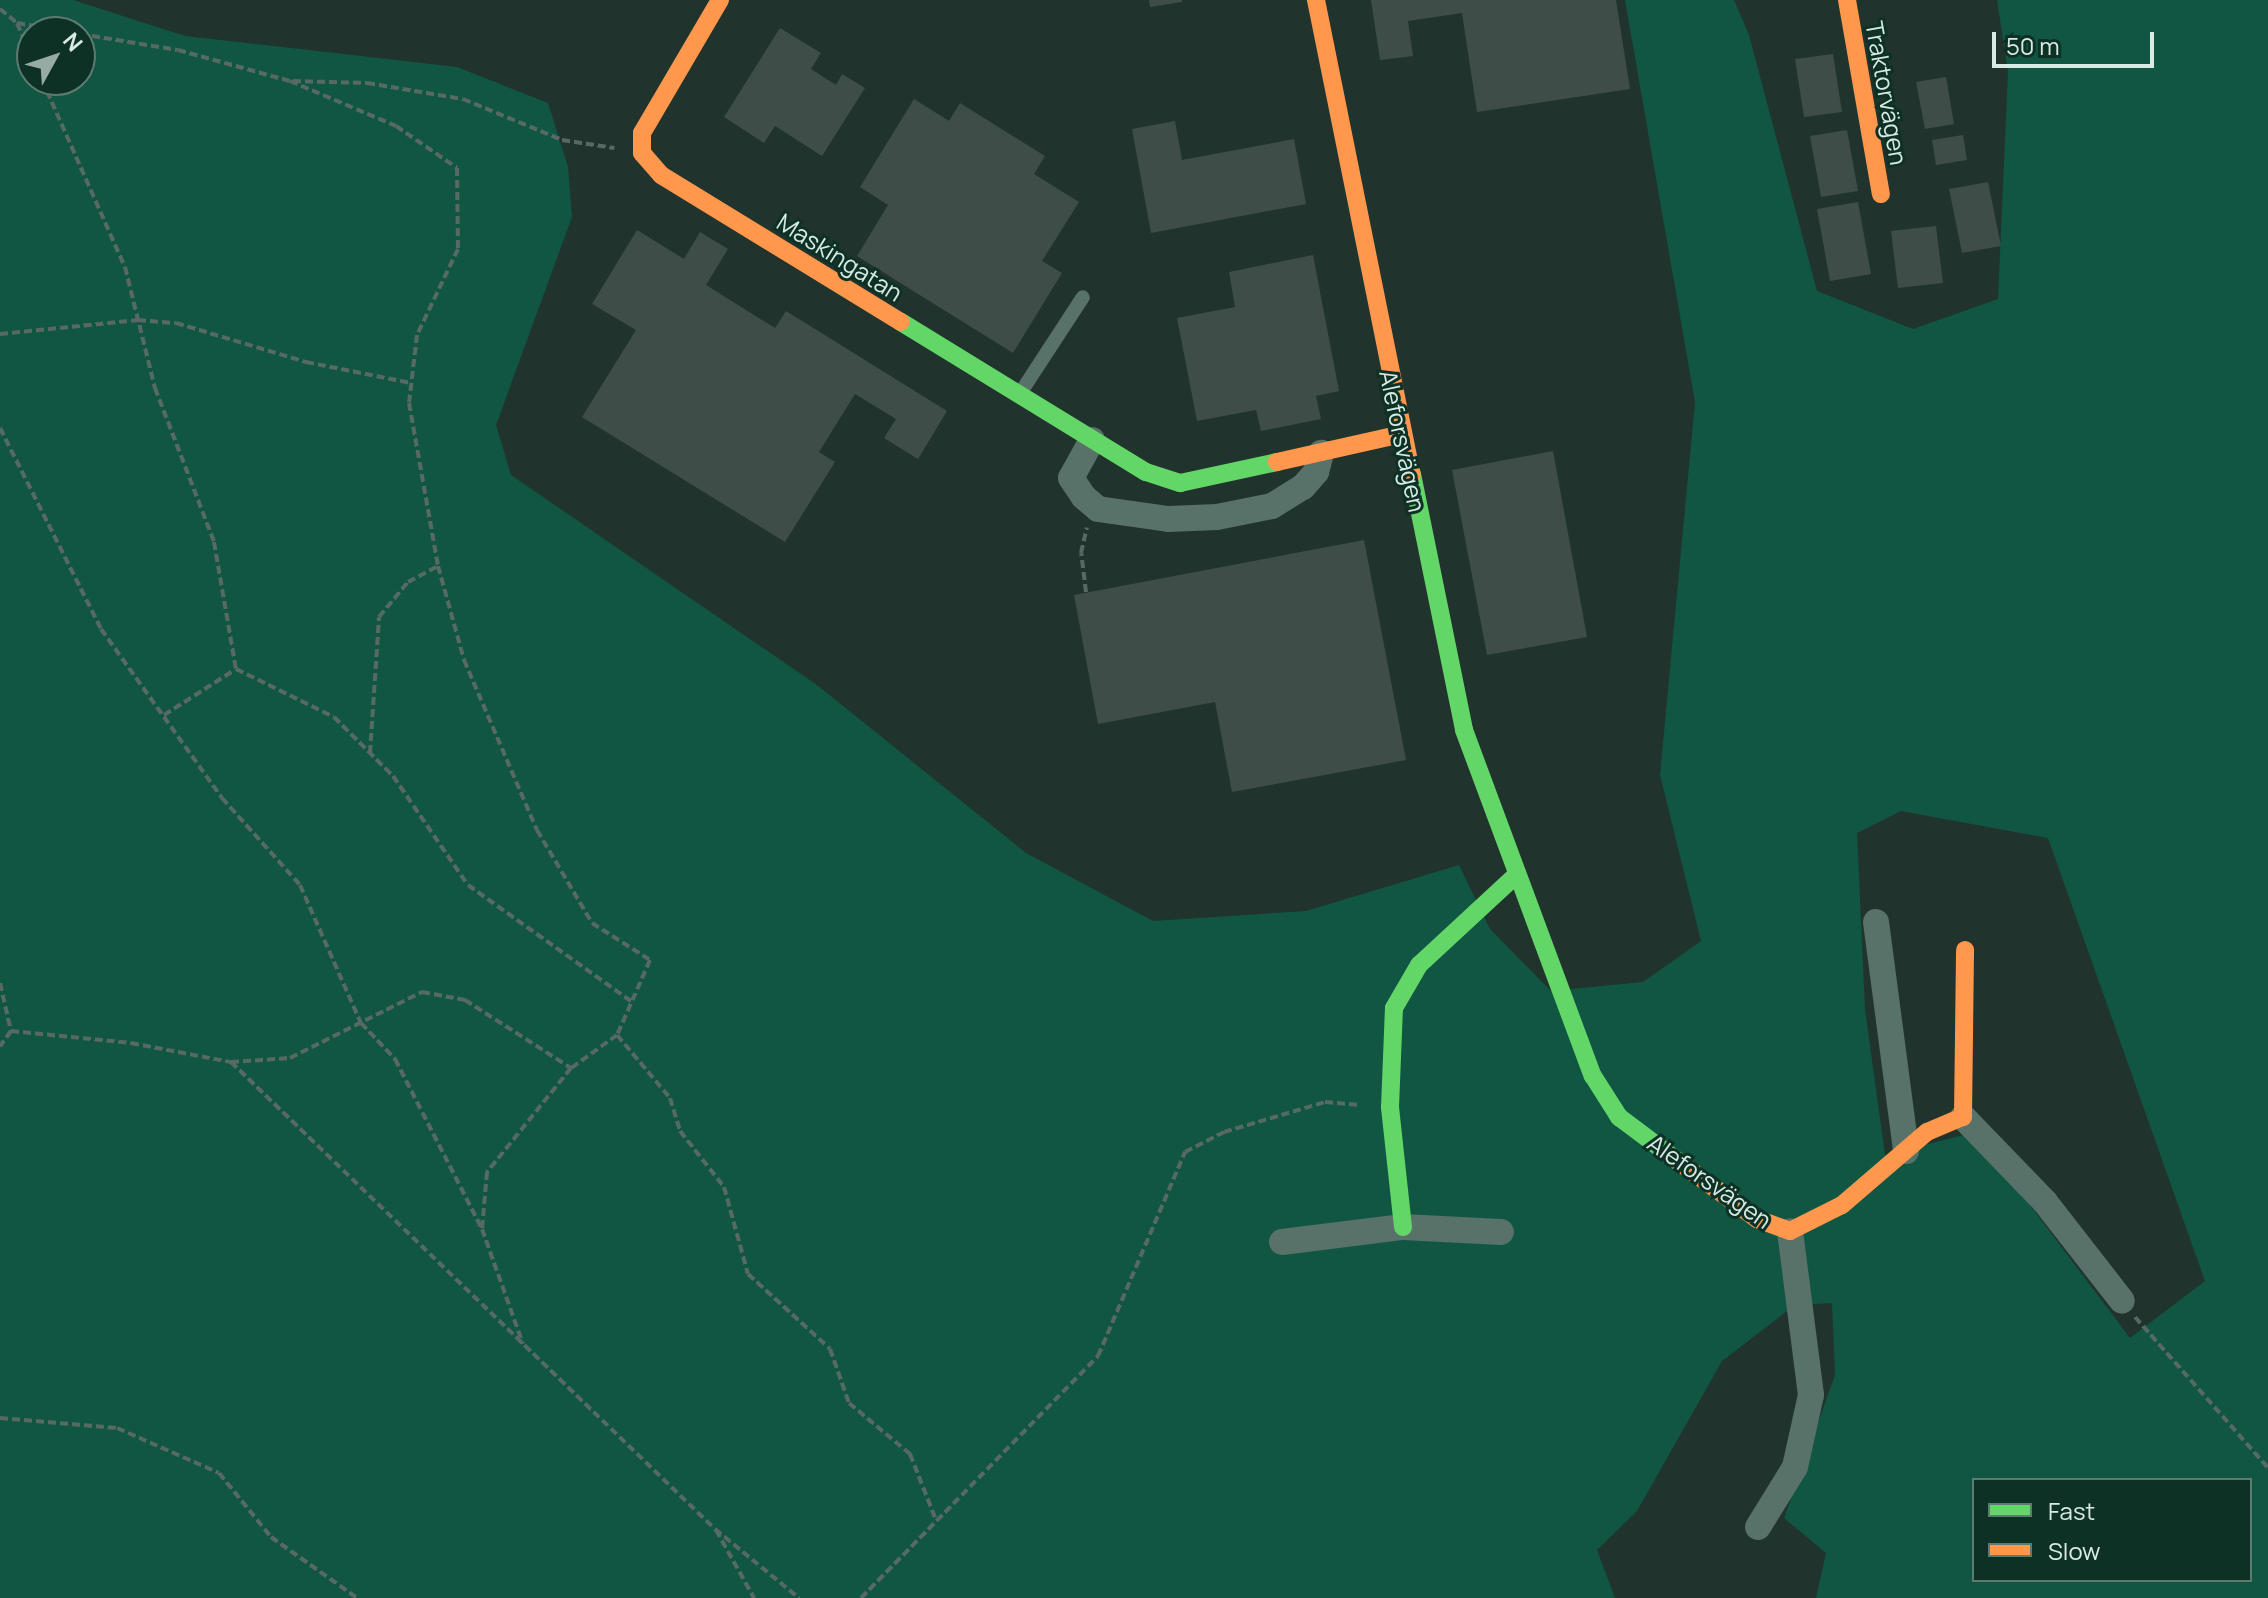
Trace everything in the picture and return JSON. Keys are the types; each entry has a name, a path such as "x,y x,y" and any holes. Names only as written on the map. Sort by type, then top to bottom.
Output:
{"street":[{"path":"642,153 642,133 651,112 720,0"},
{"name":"Aleforsvägen","path":"1316,0 1464,730 1515,876 1593,1076 1619,1117 1757,1219 1790,1231 1842,1205 1927,1132 1963,1117"},
{"name":"Traktorvägen","path":"1847,0 1881,194"},
{"name":"Maskingatan","path":"642,153 661,175 1146,472 1180,483 1402,434"},
{"path":"1092,440 1071,478 1098,509 1168,519 1217,517 1272,506 1303,487 1316,472 1321,453"},
{"path":"1403,1227 1390,1107 1394,1008 1419,965 1515,876"},
{"path":"1876,922 1906,1151"},
{"path":"1965,950 1963,1117 1980,1129 2045,1202 2122,1301"},
{"path":"1282,1242 1403,1227 1501,1232"},
{"path":"1758,1527 1795,1467 1811,1395 1790,1231"}],"lane":[{"path":"1021,393 1083,297"}],"path":[{"path":"0,9 16,22"},
{"path":"96,37 178,50 290,81 396,126 457,168 458,249 417,335 409,403 438,566 464,660 537,830 592,923 650,960 617,1035 571,1068 487,1172 482,1229"},
{"path":"290,81 367,83 463,99 562,140 642,153"},
{"path":"49,96 125,267 155,388 214,542 236,669"},
{"path":"0,334 138,320 176,323 306,362 411,383"},
{"path":"0,428 101,629 222,798 300,885 361,1023 395,1059 482,1229 523,1344"},
{"path":"1086,592 1081,553 1098,509"},
{"path":"370,753 379,617 408,582 438,566"},
{"path":"163,716 236,669"},
{"path":"236,669 334,717 393,776 468,885 632,1002"},
{"path":"0,983 11,1031 0,1046"},
{"path":"11,1031 131,1043 231,1062 290,1058 422,992 465,1000 571,1068"},
{"path":"617,1035 670,1098 680,1131 724,1187 748,1274 830,1349 849,1403 910,1454 936,1520"},
{"path":"231,1062 715,1529 799,1598"},
{"path":"861,1598 1098,1356 1185,1152 1224,1132 1325,1102 1390,1107"},
{"path":"2122,1301 2268,1468"},
{"path":"0,1418 117,1428 219,1473 271,1537 357,1598"},
{"path":"715,1529 754,1598"}],"green space":[{"path":"0,0 73,0 185,36 457,67 548,103 568,167 572,217 496,425 511,475 817,685 1026,853 1153,921 1306,911 1459,865 1490,929 1551,991 1643,982 1701,941 1660,775 1695,402 1625,0 1734,0 1749,35 1817,291 1913,329 1998,299 2008,72 1997,0 2268,0 2268,1598 1816,1598 1826,1553 1784,1518 1835,1375 1832,1303 1795,1305 1722,1361 1637,1511 1597,1550 1615,1598 0,1598","holes":["1901,811 2048,838 2205,1281 2130,1338 1975,1132 1885,1155 1865,1009 1857,833"]}],"building":[{"path":"1149,0 1182,0 1182,2 1150,7"},
{"path":"1371,0 1616,0 1630,89 1477,112 1462,13 1408,21 1413,56 1380,60"},
{"path":"780,28 821,53 811,69 836,85 842,74 865,88 822,156 775,126 764,143 724,117"},
{"path":"1833,54 1842,112 1804,117 1795,59"},
{"path":"1946,77 1954,124 1925,129 1916,82"},
{"path":"914,99 949,121 960,103 1045,156 1034,174 1079,202 1042,261 1062,273 1013,353 857,256 888,205 860,187"},
{"path":"1175,121 1182,160 1294,139 1306,204 1151,233 1132,129"},
{"path":"1847,130 1858,191 1821,197 1810,136"},
{"path":"1963,135 1967,160 1936,165 1932,140"},
{"path":"1988,182 2001,246 1962,253 1949,189"},
{"path":"1858,202 1871,274 1830,281 1817,209"},
{"path":"1936,226 1943,283 1898,288 1891,231"},
{"path":"637,230 684,259 700,232 728,249 706,285 775,328 786,311 947,411 918,459 884,438 896,419 855,394 819,452 835,462 785,542 582,417 636,330 592,304"},
{"path":"1313,255 1339,391 1316,396 1321,419 1261,431 1256,410 1197,421 1177,318 1235,307 1229,272"},
{"path":"1553,451 1587,637 1487,655 1452,470"},
{"path":"1364,540 1406,760 1232,792 1215,702 1098,724 1074,595"}],"traffic: fast":[{"path":"901,322 1146,472 1180,483 1277,462"},
{"path":"1412,474 1464,730 1593,1076 1619,1117 1679,1162"},
{"path":"1403,1227 1390,1107 1394,1008 1419,965 1515,876"}],"traffic: slow":[{"path":"720,0 642,133 642,153 661,175 901,322"},
{"path":"1316,0 1412,474"},
{"path":"1847,0 1881,194"},
{"path":"1277,462 1402,434"},
{"path":"1679,1162 1757,1219 1790,1231 1842,1205 1927,1132 1963,1117 1965,950"}]}
